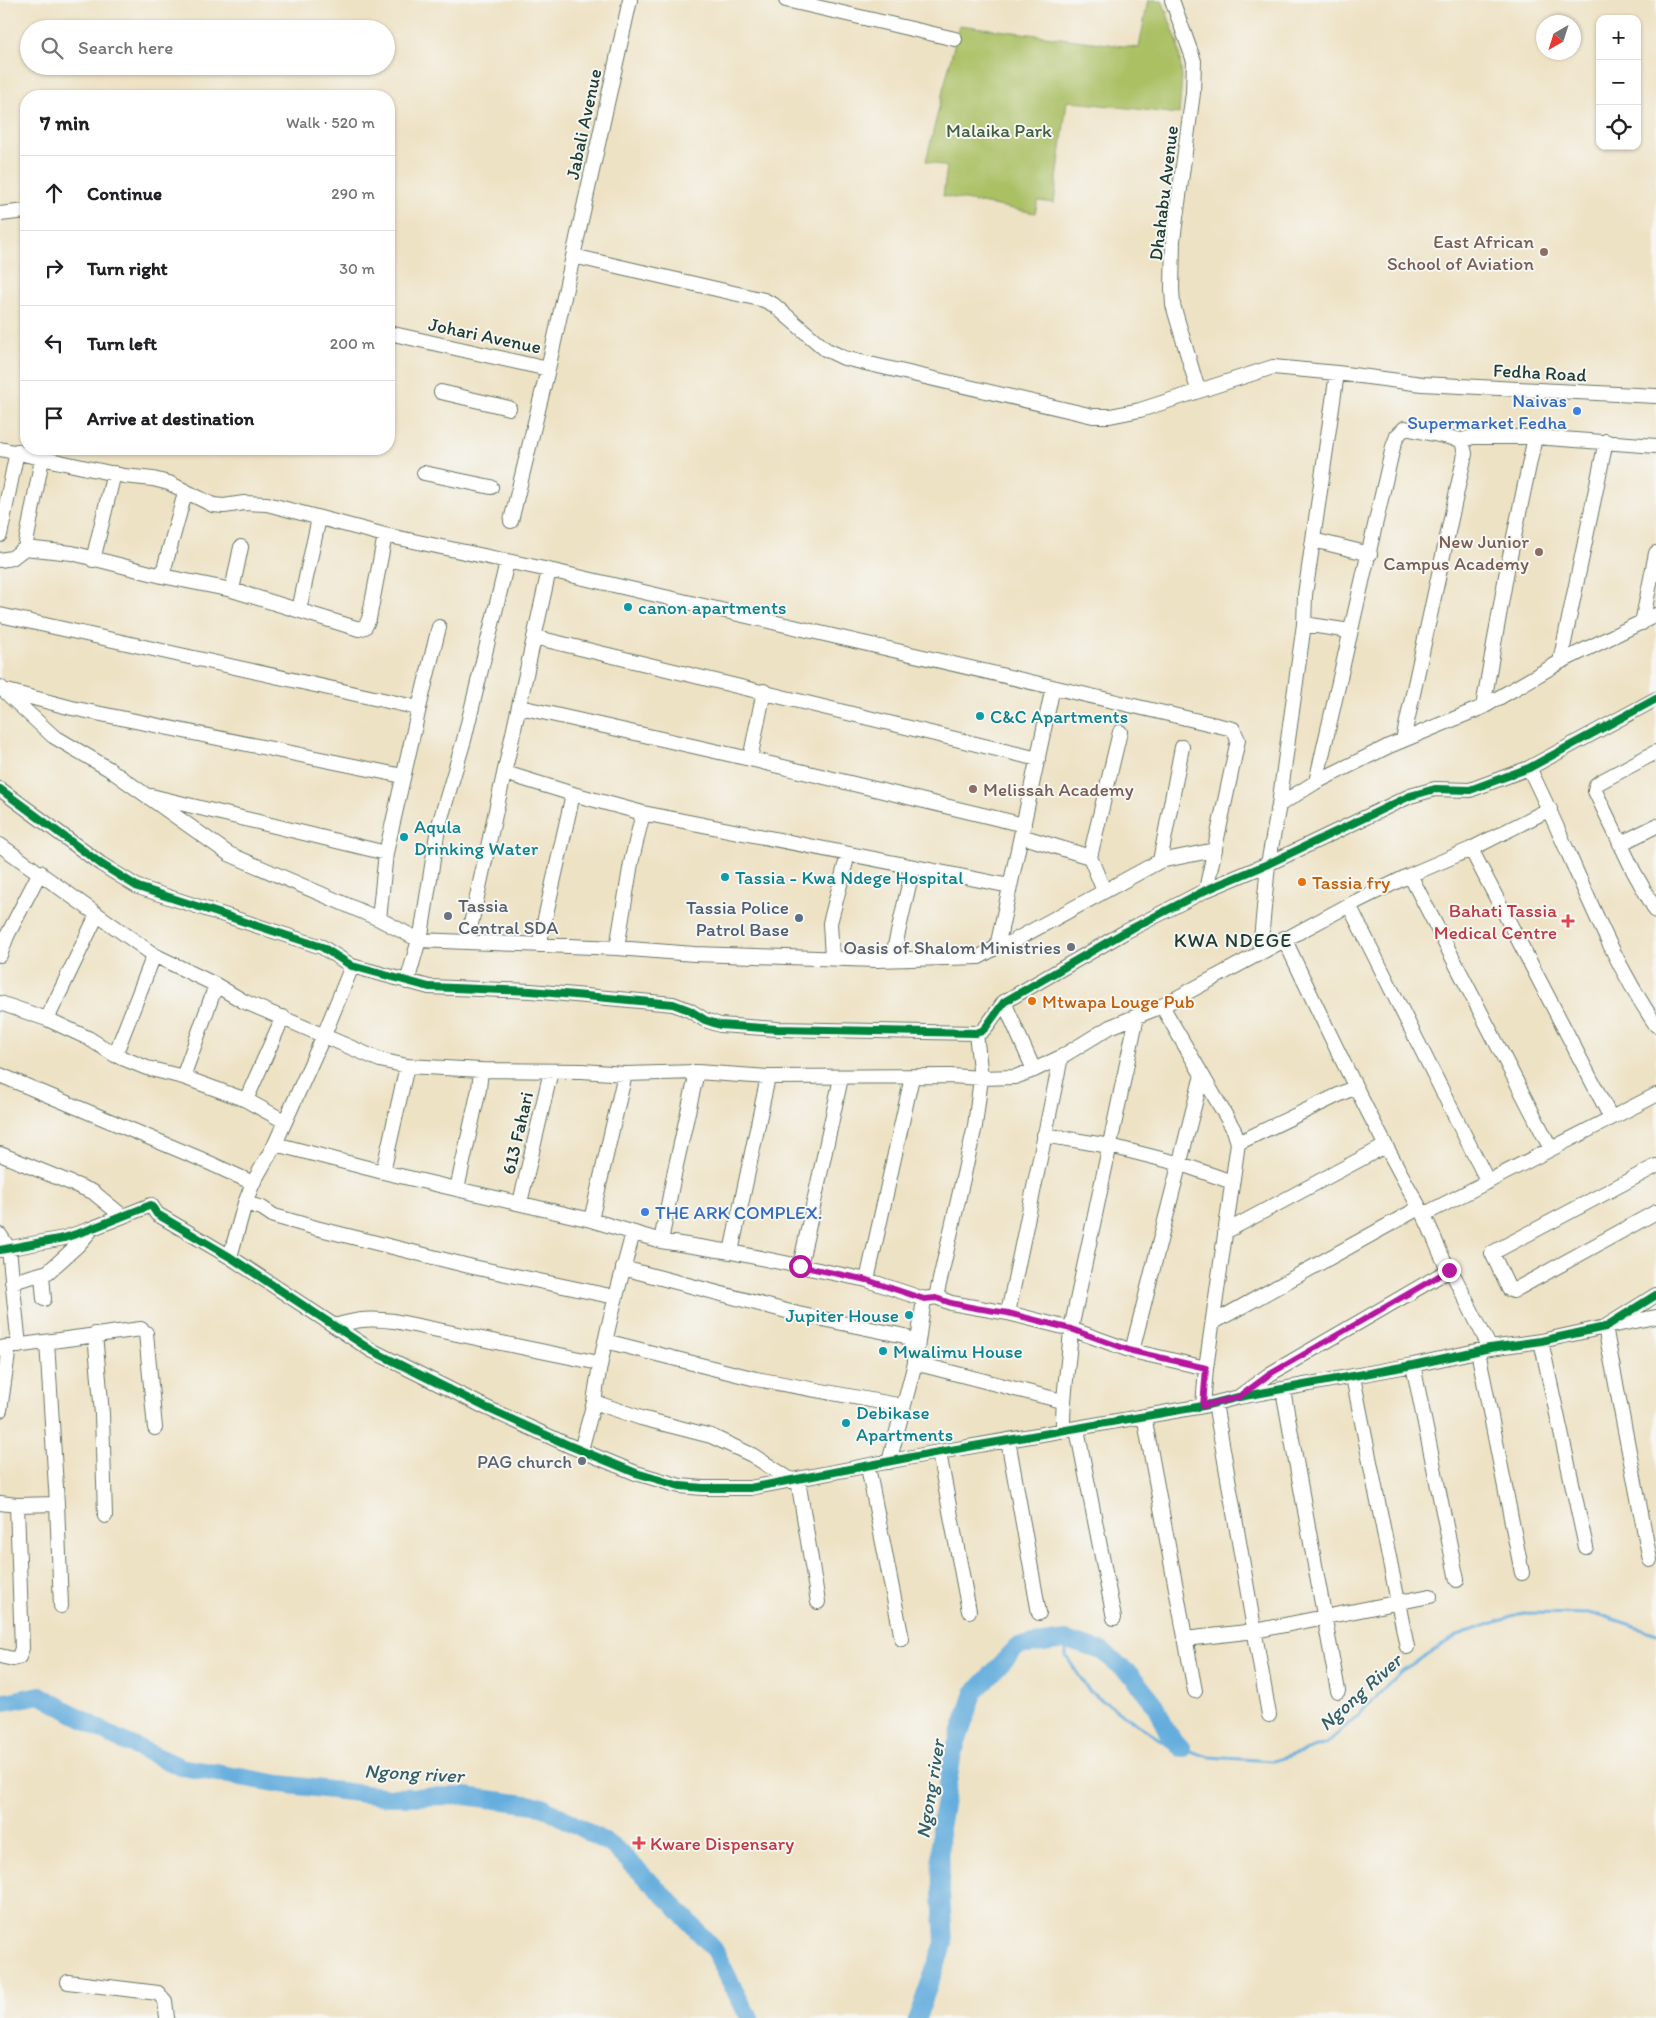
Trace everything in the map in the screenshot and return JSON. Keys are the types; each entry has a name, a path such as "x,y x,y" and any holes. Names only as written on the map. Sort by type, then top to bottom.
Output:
{"street":[{"name":"Jabali Avenue","path":"573,256 630,0"},
{"path":"786,0 955,39"},
{"name":"Dhahabu Avenue","path":"1172,0 1174,10 1191,52 1195,70 1194,93 1173,240 1173,305 1198,390"},
{"path":"0,214 20,212"},
{"name":"Johari Avenue","path":"395,334 548,368 573,256"},
{"name":"Fedha Road","path":"573,256 764,300 774,305 825,349 844,358 1093,416 1110,416 1140,410 1274,367 1422,384 1656,396"},
{"path":"511,521 548,368"},
{"path":"1260,951 1268,864 1279,806 1304,624 1305,595 1337,373"},
{"path":"441,392 509,408"},
{"path":"1316,782 1350,631 1370,554 1393,447 1400,431 1405,428 1462,440 1473,436 1535,437 1656,446"},
{"path":"1483,708 1507,570 1535,437"},
{"path":"1403,740 1465,454 1462,440"},
{"path":"1560,662 1606,441"},
{"path":"0,448 20,452"},
{"path":"0,534 3,505 17,451"},
{"path":"31,455 169,483 213,506 266,504 385,535 549,570 1233,728 1238,740 1206,890"},
{"path":"26,548 42,458"},
{"path":"93,560 114,472"},
{"path":"424,473 491,488"},
{"path":"162,576 186,493"},
{"path":"299,610 319,518"},
{"path":"0,560 12,558 26,548 72,553 93,560 162,576 232,590 359,629 365,626 369,620 385,535"},
{"path":"1313,540 1370,554"},
{"path":"232,590 241,547"},
{"path":"1642,623 1656,553"},
{"path":"408,982 419,940 438,828 464,740 507,562"},
{"path":"468,942 549,570"},
{"path":"0,615 419,708"},
{"path":"1279,806 1316,782 1403,740 1483,708 1560,662 1656,615"},
{"path":"1304,624 1350,631"},
{"path":"379,919 386,853 439,628"},
{"path":"534,637 1038,758"},
{"path":"997,947 1053,687"},
{"path":"2,688 53,736 109,769 229,854 379,919 419,940 617,948 694,954 940,960 979,957 997,947 1006,945 1160,861 1215,850"},
{"path":"2,688 72,708 403,776"},
{"path":"750,759 764,691"},
{"path":"0,789 101,864 138,887 322,947 352,966 408,982 429,987 531,991 673,1004 705,1020 720,1025 777,1029 976,1033 986,1027 1004,1002 1125,932 1206,890 1268,864 1410,796 1435,789 1470,790 1529,768 1656,699"},
{"path":"520,708 750,759 1022,831 1090,857"},
{"path":"1104,891 1090,857 1120,732"},
{"path":"1160,861 1182,748"},
{"path":"1656,752 1596,785 1596,793 1620,844 1656,909"},
{"path":"1529,768 1550,809 1611,949 1640,1002 1656,1025"},
{"path":"505,773 643,813 1010,886"},
{"path":"539,945 573,794"},
{"path":"144,795 386,853"},
{"path":"0,845 154,955 216,985 243,1002 366,1054 407,1066 625,1074 697,1072 841,1078 952,1076 981,1078 1015,1077 1034,1070 1110,1027 1162,1006 1284,938 1349,905 1410,875 1471,849 1550,809"},
{"path":"617,948 631,864 643,813"},
{"path":"1620,844 1656,826"},
{"path":"1471,849 1611,1118"},
{"path":"832,958 830,923 848,854"},
{"path":"892,959 913,868"},
{"path":"0,955 4,935 40,872"},
{"path":"1410,875 1551,1149"},
{"path":"1349,905 1488,1182"},
{"path":"47,1019 97,915"},
{"path":"1284,938 1355,1087 1421,1211 1449,1270 1455,1278 1484,1350 1522,1573"},
{"path":"115,1055 154,955"},
{"path":"230,1257 245,1203 253,1183 274,1144 324,1036 352,966"},
{"path":"183,1077 216,985"},
{"path":"1004,1002 1034,1070"},
{"path":"1162,1006 1234,1130 1238,1144 1206,1368 1209,1405 1269,1715"},
{"path":"2,1008 47,1019 88,1038 115,1055 147,1068 183,1077 246,1100 284,1121"},
{"path":"1062,1431 1062,1401 1069,1366 1071,1329 1137,1016"},
{"path":"246,1100 283,1018"},
{"path":"889,1462 975,1126 981,1078 976,1033"},
{"path":"1008,1313 1060,1057"},
{"path":"384,1172 407,1066"},
{"path":"457,1189 479,1089 481,1070"},
{"name":"613 Fahari","path":"520,1203 551,1071"},
{"path":"661,1241 697,1072"},
{"path":"591,1220 625,1074"},
{"path":"1132,1351 1181,1164 1202,1075"},
{"path":"0,1076 203,1160 253,1183"},
{"path":"731,1252 768,1076"},
{"path":"867,1280 912,1077"},
{"path":"800,1266 841,1078"},
{"path":"1238,1144 1355,1087"},
{"path":"1214,1322 1421,1211 1488,1182 1656,1095"},
{"path":"1044,1134 1110,1146 1181,1164 1232,1182"},
{"path":"274,1144 384,1172 591,1220 661,1241 731,1252 800,1266 867,1280 959,1305 1008,1313 1071,1329 1132,1351 1206,1368"},
{"path":"1224,1232 1385,1146"},
{"path":"0,1154 93,1192 122,1215"},
{"path":"1656,1166 1492,1253 1509,1289 1513,1290 1656,1212"},
{"path":"245,1203 262,1208 274,1216 316,1228 473,1267 615,1297"},
{"path":"5,1250 64,1238 151,1205 156,1214 230,1257 371,1350 462,1396 636,1473 680,1486 703,1488 750,1488 868,1467 1008,1440 1209,1405 1239,1397 1353,1377 1656,1317"},
{"path":"12,1282 42,1275 55,1267 78,1245 92,1228"},
{"path":"581,1450 594,1402 604,1341 633,1233"},
{"path":"0,1235 12,1282 9,1347 0,1410"},
{"path":"623,1268 798,1314 900,1334 911,1341 914,1347 915,1363"},
{"path":"1239,1397 1270,1374 1449,1270"},
{"path":"42,1275 44,1299"},
{"path":"1604,1327 1656,1295"},
{"path":"335,1326 359,1319 374,1318 599,1363"},
{"path":"1604,1327 1650,1560"},
{"path":"9,1347 95,1334 144,1330 155,1428"},
{"path":"95,1334 102,1414 105,1516"},
{"path":"604,1341 756,1379 903,1406"},
{"path":"1540,1341 1586,1547"},
{"path":"47,1342 61,1606"},
{"path":"915,1363 1062,1401"},
{"path":"1414,1365 1457,1580"},
{"path":"1353,1377 1407,1646"},
{"path":"1283,1390 1338,1691"},
{"path":"594,1402 641,1418 711,1436 752,1455 795,1480 818,1602"},
{"path":"1144,1416 1196,1692"},
{"path":"1077,1428 1114,1618"},
{"path":"1008,1440 1039,1613"},
{"path":"939,1453 969,1611"},
{"path":"868,1467 902,1639"},
{"path":"0,1503 17,1506 57,1504"},
{"path":"0,1656 13,1659 19,1657 22,1648 17,1506"},
{"path":"1186,1639 1254,1631 1430,1596"},
{"path":"68,1982 158,1993 165,2001 167,2018"}],"green space":[{"name":"Malaika Park","path":"1148,0 1162,0 1178,44 1182,77 1179,114 1067,101 1054,203 1038,201 1035,213 943,196 947,167 926,161 959,25 1139,48"}],"waterway":[{"name":"Ngong River","path":"1066,1640 1066,1656 1090,1692 1165,1743 1209,1757 1273,1761 1326,1744 1403,1670 1458,1635 1523,1613 1598,1614 1656,1633"},
{"name":"Ngong river","path":"917,2018 944,1943 940,1828 953,1754 974,1693 1018,1646 1066,1640 1102,1651 1133,1677 1155,1705 1168,1733 1182,1749"},
{"name":"Ngong river","path":"0,1703 40,1695 116,1738 181,1767 281,1784 390,1797 465,1796 542,1806 614,1847 670,1901 714,1949 750,2018"}],"cycle path":[{"path":"0,789 101,864 138,887 322,947 352,966 429,987 531,991 673,1004 689,1010 705,1020 720,1025 777,1029 976,1033 986,1027 1004,1002 1125,932 1206,890 1268,864 1410,796 1435,789 1470,790 1529,768 1656,699"},
{"path":"0,1250 64,1238 151,1205 157,1214 230,1257 371,1350 487,1408 568,1445 636,1473 680,1486 703,1488 750,1488 928,1454 1203,1406 1239,1397 1413,1365 1490,1348 1541,1341 1605,1327 1656,1295"}],"place":[{"name":"East African School of Aviation","path":"1544,252"},
{"name":"Naivas Supermarket Fedha","path":"1577,411"},
{"name":"New Junior Campus Academy","path":"1539,552"},
{"name":"canon apartments","path":"628,607"},
{"name":"C&C Apartments","path":"980,716"},
{"name":"Melissah Academy","path":"973,789"},
{"name":"Aqula Drinking Water","path":"404,837"},
{"name":"Tassia - Kwa Ndege Hospital","path":"725,877"},
{"name":"Tassia fry","path":"1302,882"},
{"name":"Tassia Central SDA","path":"448,916"},
{"name":"Tassia Police Patrol Base","path":"799,918"},
{"name":"Bahati Tassia Medical Centre","path":"1568,921"},
{"name":"Oasis of Shalom Ministries","path":"1071,947"},
{"name":"Mtwapa Louge Pub","path":"1032,1001"},
{"name":"THE ARK COMPLEX.","path":"645,1212"},
{"name":"Jupiter House","path":"909,1315"},
{"name":"Mwalimu House","path":"883,1351"},
{"name":"Debikase Apartments","path":"846,1423"},
{"name":"PAG church","path":"582,1461"},
{"name":"Kware Dispensary","path":"639,1843"}],"district":[{"name":"KWA NDEGE","path":"1233,940"}],"route":[{"path":"800,1266 867,1280 924,1299 936,1298 951,1303 1008,1313 1071,1329 1132,1351 1206,1368 1203,1406 1239,1397 1270,1374 1449,1270"}]}
